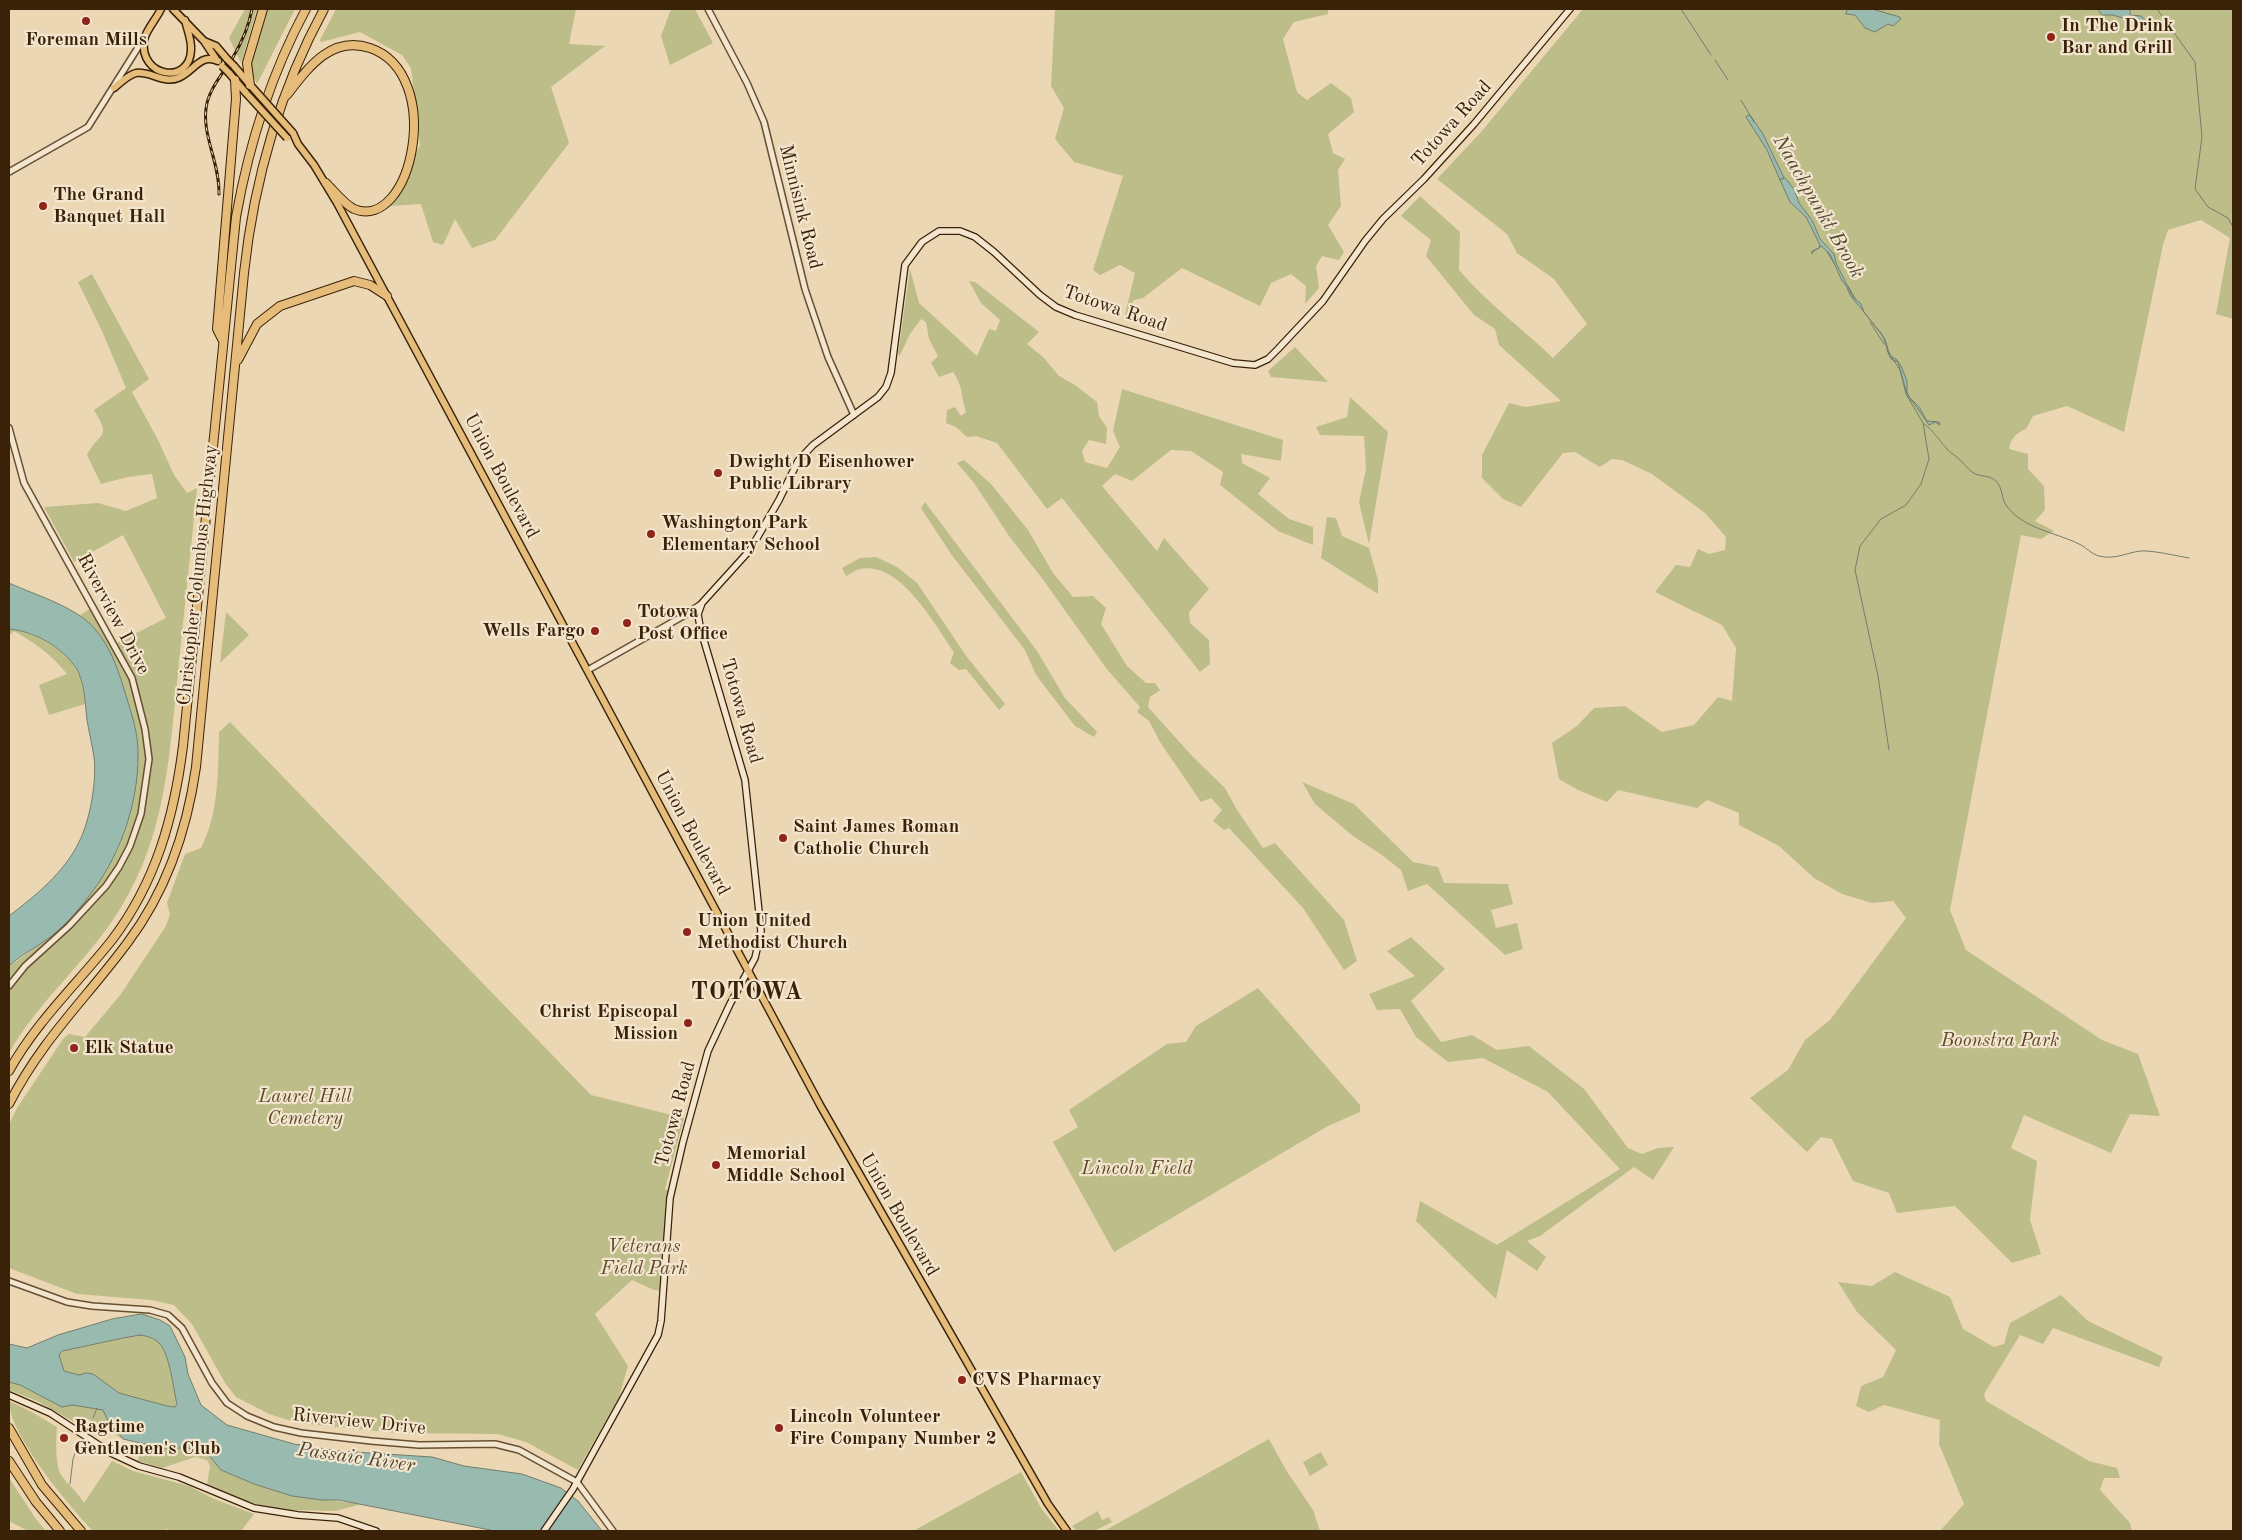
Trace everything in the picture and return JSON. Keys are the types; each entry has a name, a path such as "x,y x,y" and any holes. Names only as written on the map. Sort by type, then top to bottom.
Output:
{"highway":[{"path":"251,86 247,63 263,9"},
{"path":"300,9 300,20"},
{"name":"Christopher Columbus Highway","path":"9,1071 41,1023 101,952 126,919 147,882 168,829 176,796 183,746 234,234 248,159 267,94 306,9"},
{"name":"Christopher Columbus Highway","path":"9,1104 43,1046 139,928 164,883 182,834 190,801 198,750 235,365 253,206 264,156 282,101 298,60 324,9"},
{"path":"282,101 316,60 328,51 340,46 360,46 378,52 394,64 403,77 412,103 414,140 407,169 392,194 379,207 361,211 348,205 326,183"},
{"path":"222,340 217,329 236,99 235,80"},
{"path":"235,365 252,330 268,313 280,306 354,281 370,285 387,296"},
{"path":"9,1428 42,1485 81,1531"},
{"path":"9,1461 31,1495 60,1531"}],"main road":[{"path":"161,9 144,38 146,56 152,67 164,73 180,70 188,62 191,53 184,20"},
{"name":"Union Boulevard","path":"173,9 204,41 210,53 288,138 298,144"},
{"name":"Totowa Road","path":"544,1531 572,1491 658,1335 661,1321 670,1198 683,1142 710,1045 755,958 761,931 750,818 742,768 698,621 702,603 750,550 779,500 798,461 813,445 878,397 888,382 907,261 928,237 946,230 967,233 982,242 1040,295 1056,307 1234,364 1252,366 1261,363 1278,349 1323,301 1365,241 1383,219 1424,179 1474,124 1570,9"},
{"name":"Union Boulevard","path":"204,41 216,46 293,133 298,144 326,183 834,1130 1048,1504 1067,1531"},
{"path":"114,88 134,74 172,80 184,76 202,60 210,58 220,64"},
{"path":"9,1395 50,1413 111,1452 139,1466 179,1477 254,1508 298,1515 338,1518 376,1531"}],"street":[{"name":"Minnisink Road","path":"708,9 741,71 764,122 805,289 828,357 854,415"},
{"path":"9,172 82,132 94,120 144,38"},
{"name":"Riverview Drive","path":"9,428 24,483 132,678 147,737 149,759 145,793 138,824 119,867 106,886 69,926 25,966 9,986"},
{"path":"588,670 685,615 702,603"},
{"name":"Riverview Drive","path":"9,1281 73,1303 150,1310 168,1315 182,1328 222,1397 239,1412 265,1424 301,1434 371,1442 408,1444 487,1443 504,1445 528,1455 577,1482"},
{"path":"577,1482 613,1531"}],"green space":[{"path":"245,9 257,9 241,63 229,38"},
{"path":"267,9 295,9 257,84 251,69 252,59"},
{"path":"336,9 576,9 569,44 605,46 551,87 569,143 495,240 472,248 455,219 443,245 433,242 421,204 390,206 420,145 411,68 402,55 360,32 321,42 320,40"},
{"path":"671,9 695,9 713,43 670,65 661,36"},
{"path":"1055,9 1328,9 1328,14 1294,22 1283,39 1297,92 1307,100 1331,83 1351,98 1354,112 1328,134 1333,153 1345,159 1338,170 1341,206 1328,225 1344,252 1339,260 1322,256 1316,266 1319,288 1305,304 1306,286 1291,274 1271,283 1260,306 1182,268 1143,298 1134,300 1124,319 1135,273 1120,265 1100,275 1093,270 1123,176 1074,162 1055,139 1064,108 1051,86"},
{"name":"Boonstra Park","path":"1583,9 2233,9 2233,319 2216,314 2230,238 2201,220 2168,230 2163,245 2124,432 2067,406 2033,416 2026,429 2019,432 2013,439 2009,449 2028,454 2028,469 2044,486 2045,510 2035,521 2054,531 2041,539 2021,535 1950,910 1966,950 2102,1040 2138,1054 2160,1116 2130,1114 2111,1153 2024,1115 2011,1148 2037,1161 2030,1220 2041,1254 2012,1263 1955,1206 1897,1213 1889,1193 1853,1181 1832,1139 1821,1137 1807,1152 1750,1098 1788,1070 1805,1040 1830,1020 1906,918 1893,901 1872,903 1842,894 1814,878 1779,846 1739,825 1739,813 1707,800 1697,808 1618,790 1607,802 1578,790 1559,779 1552,743 1577,726 1594,708 1625,706 1662,732 1694,725 1718,697 1732,701 1736,648 1722,625 1655,592 1676,565 1690,567 1698,549 1709,554 1725,550 1726,537 1705,513 1652,474 1622,460 1612,459 1600,467 1575,452 1563,453 1521,507 1503,499 1482,478 1482,455 1509,403 1526,407 1561,401 1499,345 1495,329 1474,315 1426,256 1431,240 1401,216 1420,196 1460,232 1459,270 1481,293 1553,358 1587,324 1554,279 1517,253 1507,234 1437,179 1482,131"},
{"path":"910,269 919,303 977,356 989,329 996,331 1000,320 981,303 969,281 975,282 1039,332 1027,344 1043,357 1059,376 1075,385 1097,402 1099,416 1107,428 1106,444 1089,440 1082,451 1085,462 1107,468 1120,447 1113,431 1122,389 1283,440 1281,461 1241,454 1242,463 1270,478 1258,494 1289,519 1313,527 1313,545 1278,531 1220,485 1223,472 1191,451 1171,450 1132,481 1115,474 1102,486 1157,551 1164,538 1209,589 1189,612 1190,623 1209,640 1210,664 1200,672 1062,498 1047,509 997,443 976,436 967,437 956,427 946,423 947,410 955,407 961,416 966,412 960,387 953,372 939,377 931,363 938,356 929,339 926,322 921,319 910,334 900,355 898,354"},
{"path":"92,274 149,379 132,392 158,440 174,475 187,493 197,488 172,735 163,795 156,824 135,881 107,928 34,1015 9,1053 9,966 46,940 95,889 118,849 128,821 135,788 138,755 134,723 95,629 80,615 90,609 111,646 166,618 123,535 74,562 44,507 98,503 126,511 157,498 152,474 128,477 101,484 87,455 103,431 94,410 126,388 102,331 78,282"},
{"path":"1295,347 1328,382 1271,377 1268,371"},
{"path":"1350,397 1388,432 1369,544 1359,502 1366,469 1364,436 1320,435 1316,427 1347,417"},
{"path":"964,460 991,484 1028,530 1053,573 1073,597 1093,596 1106,608 1101,624 1127,666 1146,683 1155,683 1160,690 1150,697 1148,707 1193,757 1225,788 1237,810 1263,848 1275,843 1344,920 1357,961 1344,970 1303,908 1229,828 1224,830 1213,821 1222,810 1211,798 1201,802 1160,742 1149,721 1137,712 1140,707 1106,668 1044,581 1009,536 974,483 957,463"},
{"path":"925,502 1037,651 1065,698 1097,732 1094,737 1075,726 1036,675 1025,650 951,554 921,508"},
{"path":"1327,517 1336,518 1342,536 1369,548 1378,580 1378,594 1321,558"},
{"path":"876,557 897,567 917,583 967,657 1005,704 999,710 966,669 959,670 950,663 954,652 915,597 902,584 889,574 875,569 860,569 846,576 842,568 860,558"},
{"path":"226,612 249,635 220,663"},
{"path":"9,629 18,630 37,637 64,655 71,662 80,678 85,704 49,715 39,685 67,674 49,655 29,640 14,631 9,636"},
{"name":"Laurel Hill Cemetery","path":"230,722 591,1095 684,1118 665,1189 669,1191 663,1291 654,1290 632,1280 595,1314 628,1366 619,1397 578,1470 526,1442 498,1434 396,1433 298,1423 269,1414 236,1397 225,1383 192,1324 174,1305 151,1300 77,1294 9,1268 9,1125 17,1108 63,1039 69,1034 85,1037 121,994 166,926 170,914 167,903 185,854 201,848 207,835 216,792 219,732"},
{"path":"1302,782 1354,804 1413,862 1438,867 1444,883 1508,884 1513,904 1491,910 1496,928 1517,923 1523,949 1505,955 1427,884 1408,891 1401,870 1353,836 1315,804"},
{"path":"1411,937 1445,969 1411,1001 1441,1042 1472,1035 1497,1050 1529,1046 1584,1089 1628,1148 1642,1154 1658,1148 1674,1147 1653,1180 1634,1167 1540,1236 1527,1241 1546,1257 1537,1271 1507,1250 1496,1299 1416,1221 1420,1201 1497,1245 1620,1169 1548,1092 1483,1058 1448,1062 1416,1037 1400,1009 1377,1010 1369,994 1415,976 1387,951"},
{"name":"Lincoln Field","path":"1258,988 1360,1105 1360,1112 1328,1126 1114,1252 1053,1142 1078,1127 1069,1110 1167,1044 1186,1042 1196,1026"},
{"path":"1895,1272 1950,1297 1963,1329 1994,1347 2004,1344 2010,1323 2061,1295 2088,1321 2163,1357 2159,1367 2053,1328 2043,1344 2020,1335 1984,1394 1986,1401 2089,1461 2117,1468 2120,1478 2104,1478 2100,1490 2130,1523 2132,1531 1940,1531 1964,1504 1939,1444 1940,1420 1884,1405 1869,1412 1856,1406 1861,1386 1883,1377 1896,1350 1857,1312 1838,1282 1872,1286"},
{"path":"140,1335 155,1340 163,1348 177,1403 175,1407 119,1393 93,1374 79,1375 64,1371 59,1355 62,1351"},
{"path":"9,1382 20,1385 62,1407 72,1405 103,1410 107,1419 123,1439 84,1417 78,1417 74,1422 37,1401 9,1390"},
{"path":"9,1401 57,1427 56,1451 59,1470 84,1503 112,1461 133,1471 189,1486 214,1499 254,1514 241,1531 174,1531 166,1529 165,1531 93,1531 42,1470 19,1432"},
{"path":"1269,1439 1286,1470 1313,1510 1320,1531 1104,1531"},
{"path":"141,1443 162,1448 188,1448 206,1452 221,1470 254,1484 292,1496 362,1504 335,1511 290,1510 241,1500 207,1485 210,1466 207,1460 195,1457 162,1468 138,1461"},
{"path":"1321,1452 1328,1465 1310,1476 1303,1462"},
{"path":"1021,1472 1041,1508 1059,1531 913,1531"},
{"path":"9,1478 46,1531 28,1531 9,1521"},
{"path":"1098,1511 1102,1520 1109,1517 1112,1522 1094,1531 1077,1531 1072,1526"}],"water":[{"path":"1848,9 1872,9 1900,17 1901,19 1893,26 1888,24 1875,32 1865,28 1855,15 1846,14"},
{"path":"2098,9 2130,9 2130,15 2141,16 2145,20 2138,23 2113,15 2102,15"},
{"path":"1750,115 1763,134 1784,178 1780,180 1767,150 1746,117"},
{"path":"1785,178 1794,189 1799,203 1812,220 1820,239 1834,254 1836,263 1853,297 1861,304 1868,317 1850,295 1830,254 1821,246 1819,248 1820,245 1806,217 1790,202 1780,180"},
{"path":"1883,336 1890,356 1896,359 1901,366 1907,381 1907,392 1910,398 1919,407 1927,421 1939,422 1940,425 1935,422 1929,425 1908,398 1898,362 1891,359"},
{"path":"9,583 55,602 78,614 100,635 112,656 121,678 136,730 138,756 132,808 120,842 105,873 85,902 66,923 53,935 9,966 9,916 48,883 73,853 83,833 89,812 95,766 84,693 79,674 70,660 47,641 28,633 9,629"},
{"name":"Passaic River","path":"142,1314 160,1320 170,1326 185,1357 188,1374 201,1405 227,1425 294,1444 339,1451 432,1457 464,1466 522,1474 561,1488 578,1501 602,1531 495,1531 339,1500 292,1496 254,1484 221,1470 206,1452 188,1448 162,1448 123,1439 107,1419 103,1410 72,1405 62,1407 20,1385 9,1382 9,1344 27,1348 58,1335 112,1319","holes":["140,1335 157,1341 163,1348 171,1372 177,1404 175,1407 119,1393 93,1374 79,1375 64,1371 59,1355 62,1351"]}],"waterway":[{"name":"Naachpunkt Brook","path":"1681,9 1711,55"},
{"path":"2157,9 2195,62 2202,137 2195,189 2208,207 2228,218 2233,227"},
{"name":"Naachpunkt Brook","path":"1715,60 1728,80"},
{"name":"Naachpunkt Brook","path":"1741,100 1754,122"},
{"name":"Naachpunkt Brook","path":"1827,252 1834,263"},
{"name":"Naachpunkt Brook","path":"1848,286 1856,300"},
{"name":"Naachpunkt Brook","path":"1870,322 1884,344"},
{"name":"Naachpunkt Brook","path":"1887,350 1900,370 1906,394 1923,423 1929,459 1921,484 1906,505 1881,519 1860,546 1855,570 1878,676 1889,750"},
{"name":"Naachpunkt Brook","path":"1924,424 1972,472 1990,477 1996,481 2006,505 2021,520 2030,525 2079,544 2099,556 2115,557 2145,551 2189,558"},
{"path":"93,1418 97,1408"},
{"path":"70,1484 73,1459 79,1443"}],"railway":[{"path":"219,194 217,170 206,125 207,103 214,86 232,59 241,41 252,9"}],"place":[{"name":"Foreman Mills","path":"86,21"},
{"name":"In The Drink Bar and Grill","path":"2051,37"},
{"name":"The Grand Banquet Hall","path":"43,206"},
{"name":"Dwight D Eisenhower Public Library","path":"718,473"},
{"name":"Washington Park Elementary School","path":"651,534"},
{"name":"Totowa Post Office","path":"627,623"},
{"name":"Wells Fargo","path":"595,631"},
{"name":"Saint James Roman Catholic Church","path":"783,838"},
{"name":"Union United Methodist Church","path":"687,932"},
{"name":"Christ Episcopal Mission","path":"688,1023"},
{"name":"Elk Statue","path":"74,1048"},
{"name":"Memorial Middle School","path":"716,1165"},
{"name":"CVS Pharmacy","path":"962,1380"},
{"name":"Lincoln Volunteer Fire Company Number 2","path":"779,1428"},
{"name":"Ragtime Gentlemen's Club","path":"64,1438"}],"district":[{"name":"TOTOWA","path":"747,993"}],"park label":[{"name":"Veterans Field Park","path":"644,1258"}]}
